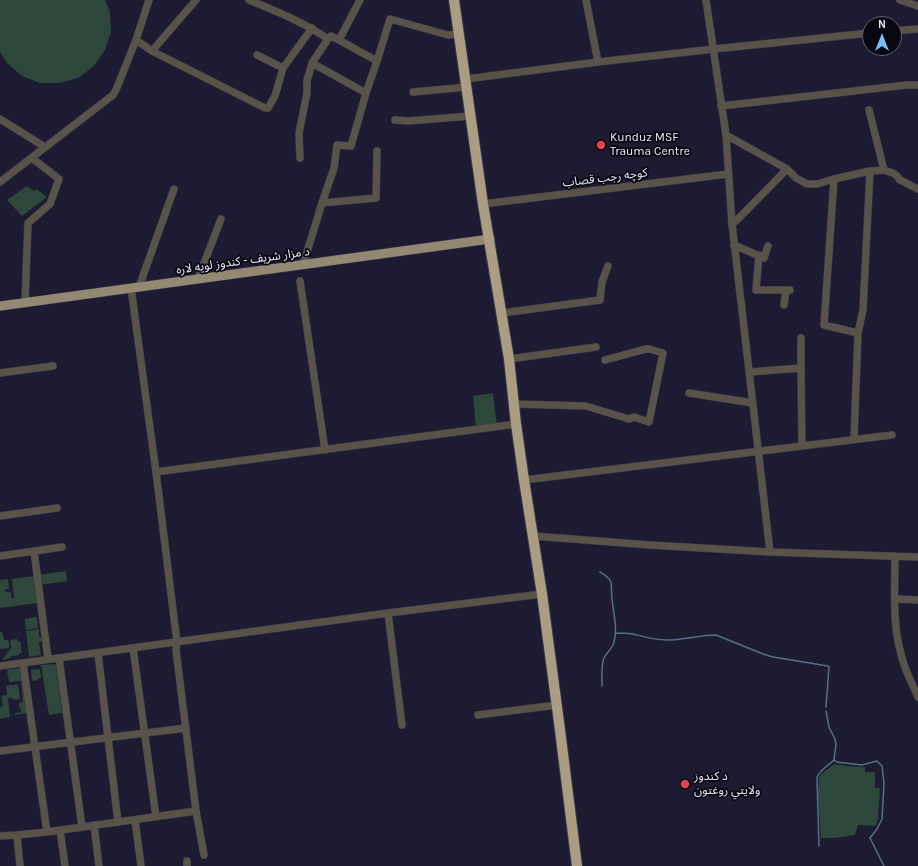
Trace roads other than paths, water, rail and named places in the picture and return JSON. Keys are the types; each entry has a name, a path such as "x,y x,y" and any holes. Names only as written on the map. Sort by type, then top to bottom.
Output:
{"highway":[{"path":"454,0 484,204 509,359 516,424 557,705 576,866"}],"main road":[{"name":"د مزار شریف - کندوز لویه لاره","path":"0,306 490,240"}],"street":[{"path":"0,182 113,95 136,40 149,0"},
{"path":"152,51 196,0"},
{"path":"250,0 312,28 328,39"},
{"path":"339,40 360,0"},
{"path":"586,0 598,62"},
{"path":"706,0 726,135 734,245 770,552"},
{"path":"900,0 915,3"},
{"path":"303,265 334,168 337,145 351,146 366,93 390,19 448,35 459,34"},
{"path":"136,40 152,51 265,108 269,107 275,96 283,68 312,28"},
{"path":"902,30 918,29"},
{"path":"413,92 598,62 862,34"},
{"path":"300,158 299,133 307,93 307,80 312,63 328,39 331,36 377,61"},
{"path":"257,55 283,68"},
{"path":"312,63 366,93"},
{"path":"721,106 918,85"},
{"path":"870,110 884,170"},
{"path":"395,120 408,121 471,116"},
{"path":"0,119 45,147"},
{"path":"726,135 786,169 796,178 808,184 817,184 870,171 884,170 894,173 900,180 918,189"},
{"path":"322,203 376,198 377,151"},
{"path":"25,302 28,223 50,204 58,179 32,158"},
{"path":"732,224 738,220 786,169"},
{"path":"854,439 858,333 863,310 870,171"},
{"name":"کوچه رجب قصاب","path":"484,204 728,174"},
{"path":"834,179 824,325 858,333"},
{"path":"174,189 135,287 177,642 176,650 196,811 204,855"},
{"path":"198,279 221,219"},
{"path":"734,245 764,258 768,246"},
{"path":"758,255 756,290 788,290 784,305"},
{"path":"502,313 600,300 602,282 608,266"},
{"path":"300,282 325,450"},
{"path":"801,338 802,445"},
{"path":"509,359 596,347"},
{"path":"514,404 586,406 629,419 634,417 649,422 663,353 646,349 605,360"},
{"path":"0,373 53,366"},
{"path":"750,372 801,368"},
{"path":"689,393 753,403"},
{"path":"156,472 516,424"},
{"path":"524,480 892,434"},
{"path":"0,516 57,508"},
{"path":"533,536 770,552 918,557"},
{"path":"0,556 62,547"},
{"path":"34,551 48,659"},
{"path":"895,556 895,617 901,655 918,696"},
{"path":"0,666 388,613 542,594"},
{"path":"895,599 918,600"},
{"path":"388,613 402,725"},
{"path":"133,648 156,817"},
{"path":"98,653 118,822"},
{"path":"60,658 82,827"},
{"path":"23,663 47,832"},
{"path":"478,715 557,705"},
{"path":"0,751 186,728"},
{"path":"0,836 47,832 196,811"},
{"path":"135,820 141,866"},
{"path":"94,826 99,866"},
{"path":"60,830 65,866"},
{"path":"17,835 20,866"}],"waterway":[{"path":"600,572 608,577 611,582 616,631 613,644 603,661 602,686"},
{"path":"615,633 667,640 716,635 773,657 828,666 826,707"},
{"path":"826,711 829,727 836,744 834,760 837,762 862,765 877,761 882,766 884,783 882,819 870,838 884,866"},
{"path":"819,846 817,777 834,760"}],"place":[{"name":"Kunduz MSF Trauma Centre","path":"601,145"},
{"name":"د کندوز ولایتي روغتون","path":"685,784"}]}
